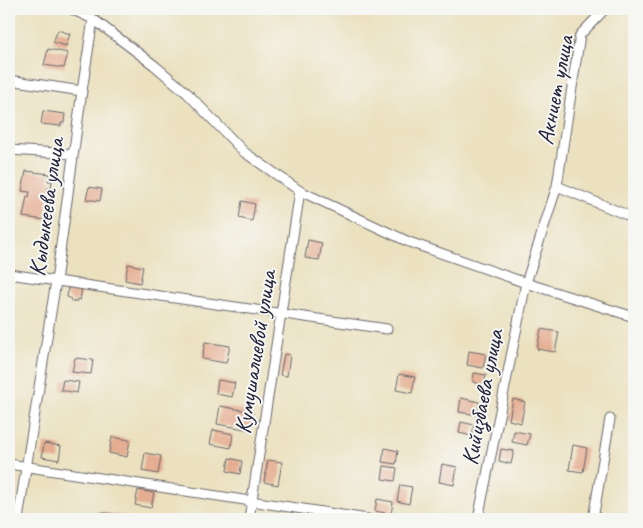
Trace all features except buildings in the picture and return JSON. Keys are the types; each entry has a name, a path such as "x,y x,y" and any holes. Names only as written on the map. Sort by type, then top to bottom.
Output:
{"street":[{"path":"71,9 93,19 154,65 180,87 244,152 300,191 409,242 634,318"},
{"name":"Акниет улица","path":"526,283 558,186 580,35 605,9"},
{"name":"Кыдыкеева улица","path":"18,519 56,281 93,19"},
{"path":"9,80 82,92"},
{"path":"9,150 73,154"},
{"path":"558,186 634,218"},
{"name":"Кумушалиевой улица","path":"249,519 300,191"},
{"path":"9,274 387,329"},
{"name":"Кийизбаева улица","path":"478,519 526,283"},
{"path":"593,519 610,419"},
{"path":"9,464 368,519"}]}
